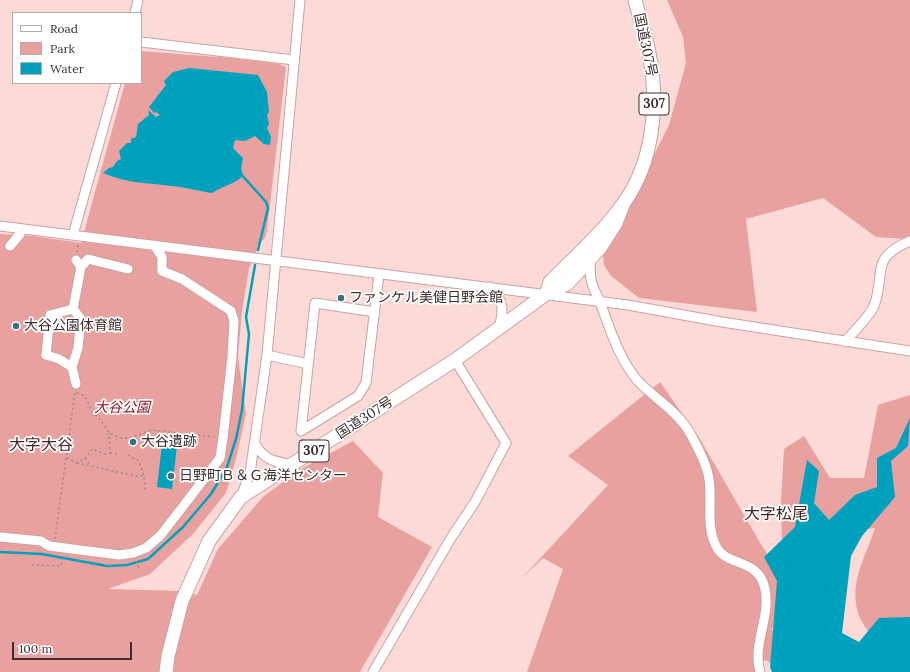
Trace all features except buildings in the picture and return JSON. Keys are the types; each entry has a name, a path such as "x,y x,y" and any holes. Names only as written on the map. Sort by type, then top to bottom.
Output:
{"highway":[{"name":"国道307号","path":"166,672 168,656 182,601 209,541 241,497 455,360 546,294 567,284 600,248 616,223 640,171 648,147 654,105 649,52 635,0"},
{"name":"国道307号","path":"546,294 550,282 623,205"}],"street":[{"path":"135,12 138,0"},
{"path":"241,497 250,473 267,355 300,0"},
{"path":"142,42 294,60"},
{"path":"76,238 116,84"},
{"path":"0,226 76,238 155,246 600,301 845,342 910,351"},
{"path":"10,246 20,234 21,229"},
{"path":"845,342 874,307 880,269 888,252 910,240"},
{"path":"0,537 41,542 54,547 119,555 133,553 146,548 160,536 220,458 234,320 231,311 182,279 162,271 162,257 155,246"},
{"path":"591,259 590,271 592,283 612,334 627,365 639,381 680,420 691,434 708,474 711,533 716,547 721,554 745,564 758,572 765,587 767,602 757,661 760,672"},
{"path":"76,384 72,367 78,348 81,319 73,309 78,263 88,260 128,269"},
{"path":"375,312 315,303 302,431 358,396 366,384 375,312 379,274"},
{"path":"490,287 501,299 503,307 499,328"},
{"path":"72,367 59,359 46,356 50,315 73,309"},
{"path":"267,355 308,364"},
{"path":"373,672 451,538 475,502 506,443 455,360"},
{"path":"255,444 261,454 268,460 293,465"}],"path":[{"path":"76,238 78,263"},
{"path":"54,547 75,392 85,396 92,411 109,432 121,438 130,438 151,430 191,433 223,440"},
{"path":"109,432 110,453"},
{"path":"77,463 85,458 92,449 105,454 120,454"},
{"path":"128,455 139,461 144,476 145,491"},
{"path":"67,458 77,463 135,476 144,476"},
{"path":"85,458 91,466"},
{"path":"32,565 60,566"}],"green space":[{"path":"667,0 910,0 910,239 876,237 823,198 746,219 757,312 639,298 611,276 604,265 603,256 669,125 686,63 683,37"},
{"name":"大谷公園","path":"142,51 230,58 279,64 286,67 267,230 265,238 257,246 257,250 249,268 242,311 238,357 246,414 236,459 226,493 193,534 150,574 108,589 182,591 197,595 218,549 263,497 299,470 353,441 383,473 378,517 432,547 360,672 0,672 0,234 33,236 81,243 125,84 142,84"},
{"path":"660,382 700,439 759,541 786,583 772,630 793,654 789,672 765,660 756,672 527,672 563,569 543,558 522,578 608,485 568,456"},
{"path":"910,395 910,632 873,640 858,613 856,590 860,569 875,528 782,542 781,501 784,449 804,436 830,478 864,478 878,405"}],"water":[{"path":"189,68 258,75 267,92 269,112 267,115 269,124 267,128 271,137 270,145 264,144 255,136 245,141 235,140 233,148 243,158 241,168 243,176 212,193 182,187 128,181 103,173 109,168 113,167 117,161 121,159 119,151 127,143 131,143 131,139 136,137 138,124 149,115 148,110 156,117 160,115 156,112 154,113 149,107 166,85 164,81 173,72"},
{"path":"910,418 908,446 891,461 895,497 862,536 851,556 842,633 859,642 879,618 910,617 910,672 772,672 770,667 777,581 764,557 795,527 807,460 819,471 814,503 829,520 855,495 877,487 877,458 896,448"},
{"path":"162,444 177,445 172,489 157,487"}],"waterway":[{"path":"241,174 266,202 268,208 258,250"},
{"path":"0,552 42,554 107,566 127,565 148,559 183,527 211,494 227,467 236,439 242,410 249,334 246,317 255,265"}],"place":[{"name":"ファンケル美健日野会館","path":"341,298"},
{"name":"大谷公園体育館","path":"16,326"},
{"name":"大谷遺跡","path":"133,442"},
{"name":"日野町Ｂ＆Ｇ海洋センター","path":"171,476"}],"district":[{"name":"大字大谷","path":"41,445"},
{"name":"大字松尾","path":"776,514"}]}
